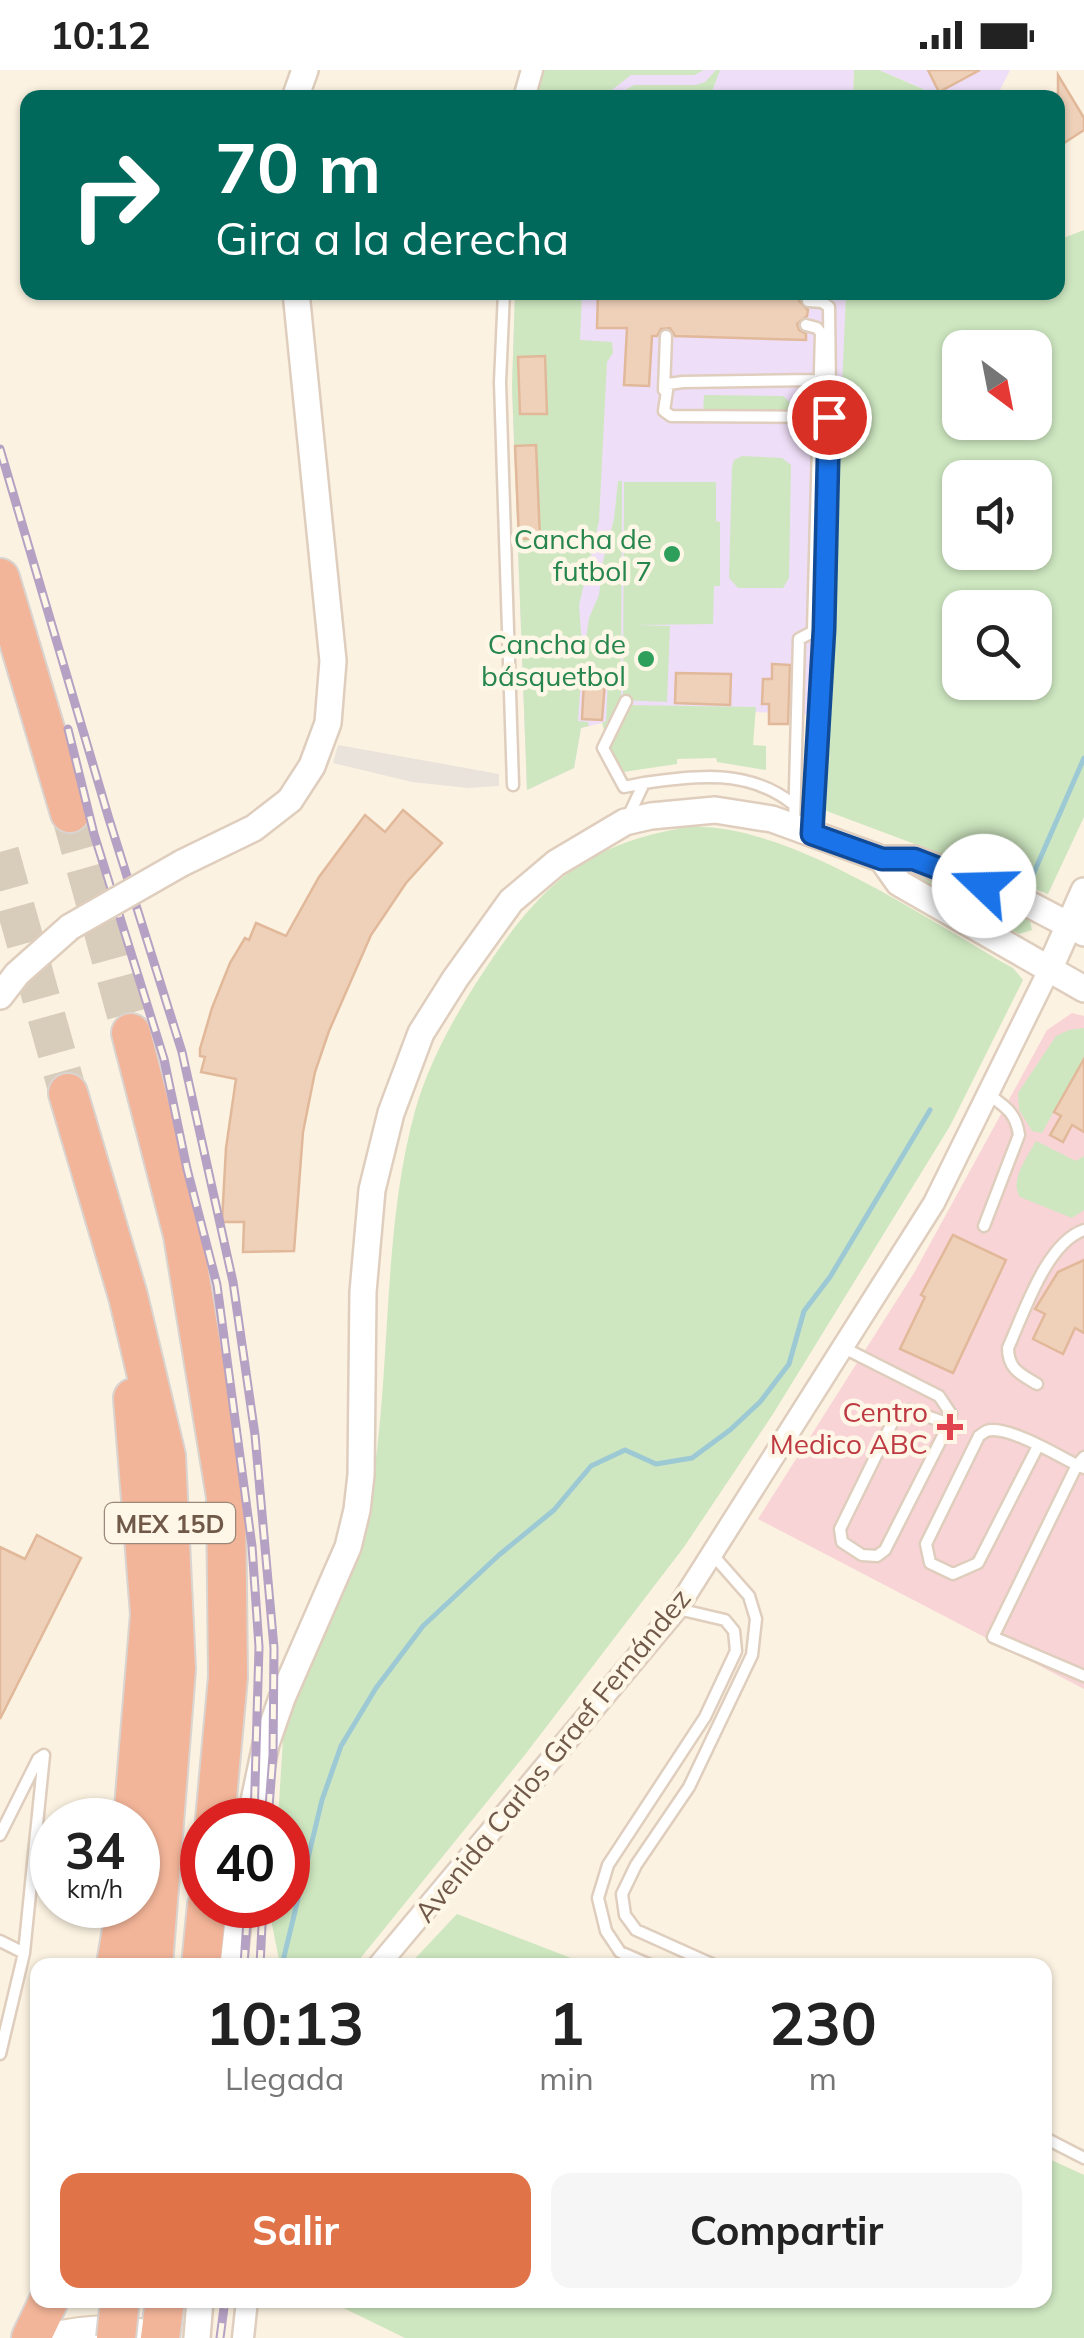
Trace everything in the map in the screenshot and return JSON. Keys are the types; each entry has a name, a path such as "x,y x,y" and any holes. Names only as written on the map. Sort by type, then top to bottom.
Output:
{"highway":[{"path":"0,578 70,813"},
{"name":"MEX 15D","path":"131,1032 183,1235 226,1497 228,1677 217,1798"},
{"name":"MEX 15D","path":"68,1093 128,1296 166,1456 176,1669 154,1958"},
{"path":"128,1296 150,1614 136,1798"},
{"path":"117,1958 122,1928"},
{"path":"202,1958 205,1928"},
{"path":"31,2338 45,2308"},
{"path":"116,2338 119,2308"},
{"path":"160,2338 164,2308"}],"main road":[{"path":"48,2338 84,2330 140,2332 160,2338"}],"street":[{"path":"0,996 9,975 70,926 254,828 290,800 312,766 328,724 334,661 297,300"},
{"path":"254,1798 282,1698 348,1546 357,1510 364,1292 372,1190 390,1113 421,1033 511,902 556,863 626,822 677,812 716,810 800,822 882,859 914,859 1019,900 1077,929"},
{"path":"882,859 899,882 1084,988"},
{"path":"1049,970 1077,929 1084,891"},
{"name":"Avenida Carlos Graef Fernández","path":"385,1958 677,1609 934,1203 1049,970"},
{"path":"233,1958 237,1928"},
{"path":"197,2338 199,2308"},
{"path":"243,2338 246,2308"}],"lane":[{"path":"504,300 500,382 513,786"},
{"path":"808,301 829,307 830,393 824,417"},
{"path":"800,822 818,629 824,417 821,333 806,325"},
{"path":"666,336 664,411 671,416 824,417"},
{"path":"664,398 671,382 820,382 830,393"},
{"path":"800,822 798,639 818,629"},
{"path":"626,700 603,748 624,787 700,776 744,780 773,788 800,822"},
{"path":"626,822 644,782"},
{"path":"984,1226 1020,1136 1011,1110 988,1094"},
{"path":"1037,1384 1014,1370 1008,1361 1008,1348 1060,1245 1084,1230"},
{"path":"842,1347 939,1396 951,1414 949,1424 885,1550 877,1556 862,1555 842,1542 840,1529 894,1419 910,1410 949,1424"},
{"path":"1038,1446 978,1563 954,1574 930,1563 926,1544 979,1436 996,1430 1038,1446 1082,1463 993,1637 1084,1676"},
{"path":"1046,1528 1060,1533"},
{"path":"698,1958 636,1930 625,1915 622,1894 636,1865 689,1787 752,1655 756,1618 749,1596 711,1552"},
{"path":"1014,1593 1027,1598"},
{"path":"634,1958 620,1952 606,1931 598,1898 608,1865 705,1717 736,1650 734,1632 725,1620 677,1609"},
{"path":"0,1835 38,1759 44,1755 24,1953 0,2054"},
{"path":"0,1941 24,1953"},
{"path":"1052,2142 1084,2158"}],"shaded area":[{"path":"538,70 854,70 853,90 532,90"},
{"path":"879,70 1010,70 1000,90 925,90"},
{"path":"515,300 846,300 831,716 720,710 581,728 574,768 527,790 512,387"},
{"path":"338,745 499,774 499,786 468,788 412,782 333,763"},
{"name":"Centro Medico ABC","path":"1072,1013 1084,1016 1084,1689 758,1519 914,1273 1047,1030"}],"green space":[{"path":"538,70 704,70 694,75 631,75 612,90 532,90"},
{"path":"720,70 713,90 625,90 634,85 705,82"},
{"path":"854,70 879,70 925,90 853,90"},
{"path":"1084,230 1084,817 1048,894 824,810 846,300 1065,300 1065,237"},
{"path":"515,300 582,300 580,340 612,342 613,353 607,362 599,521 579,605 583,659 589,618 599,595 614,519 618,481 622,481 621,703 605,733 602,723 606,721 608,679 581,678 578,721 588,722 589,726 581,728 574,768 527,790 512,387"},
{"path":"704,395 783,396 799,411 703,412"},
{"path":"742,456 782,458 791,465 789,578 783,588 738,588 729,578 732,467 734,460"},
{"name":"Cancha de futbol 7","path":"624,482 716,482 720,586 714,586 713,624 635,625 670,626 667,702 623,700"},
{"path":"628,705 756,707 753,745 766,746 766,770 717,762 716,758 677,759 677,764 623,772 609,746"},
{"path":"688,827 727,830 769,840 855,877 1013,968 1023,980 950,1126 773,1414 684,1547 524,1756 361,1958 279,1958 273,1928 310,1928 310,1798 279,1798 284,1722 368,1509 381,1411 396,1209 421,1091 448,1031 514,929 575,868 625,843"},
{"path":"902,868 1003,906 1030,921 1032,930 1019,934"},
{"path":"1084,1028 1084,1057 1042,1133 1032,1131 1019,1110 1018,1093 1056,1036"},
{"path":"1036,1141 1076,1161 1084,1156 1084,1210 1072,1218 1020,1197 1018,1176"},
{"path":"457,1914 571,1958 416,1958"},
{"path":"1052,2160 1084,2175 1084,2338 405,2338 343,2308 1052,2308"}],"building":[{"path":"928,70 980,70 943,90 938,90"},
{"path":"1058,75 1084,118 1084,130 1065,142 1065,90 1058,90"},
{"path":"598,300 800,300 808,310 797,324 806,340 675,336 670,328 661,329 657,336 652,336 649,386 624,385 627,328 597,328"},
{"path":"545,356 547,414 520,414 518,357"},
{"path":"536,445 540,538 519,539 515,446"},
{"path":"772,664 790,665 788,724 769,724 769,704 762,704 763,679 772,679"},
{"path":"676,673 731,674 730,705 675,703"},
{"path":"584,681 605,682 602,720 582,719"},
{"path":"403,810 442,843 406,883 371,935 329,1031 315,1072 303,1132 294,1251 243,1252 244,1222 222,1222 226,1148 236,1079 201,1072 205,1057 200,1056 200,1049 212,1008 230,963 245,938 249,940 256,923 286,936 319,877 365,815 385,832"},
{"path":"1084,1059 1084,1132 1072,1125 1063,1142 1050,1135 1061,1116 1054,1112"},
{"path":"953,1235 1006,1260 953,1373 900,1349 925,1297 921,1295"},
{"path":"1084,1260 1084,1333 1075,1328 1063,1354 1033,1339 1045,1314 1035,1309 1058,1272"},
{"path":"37,1535 81,1558 0,1719 0,1547 25,1559"}],"waterway":[{"path":"1032,877 1084,758"},
{"path":"284,1958 322,1800 341,1746 376,1688 423,1626 554,1510 591,1466 625,1450 656,1464 692,1458 760,1402 789,1364 804,1311 830,1277 930,1110"}],"tunnel":[{"path":"70,813 131,1033"},
{"path":"0,852 68,1093"}],"railway":[{"path":"0,449 182,1052 233,1282 255,1435 274,1648 270,1798"},
{"path":"68,729 94,834 164,1059 217,1285 252,1546 259,1647 255,1798"},
{"path":"244,1958 246,1928"},
{"path":"260,1958 262,1928"},
{"path":"220,2338 224,2308"}],"place":[{"name":"Cancha de futbol 7","path":"672,554"},
{"name":"Cancha de básquetbol","path":"646,659"},
{"name":"Centro Medico ABC","path":"950,1427"}],"route":[{"path":"829,417 824,629 812,834 882,859 914,859 984,886"}]}
